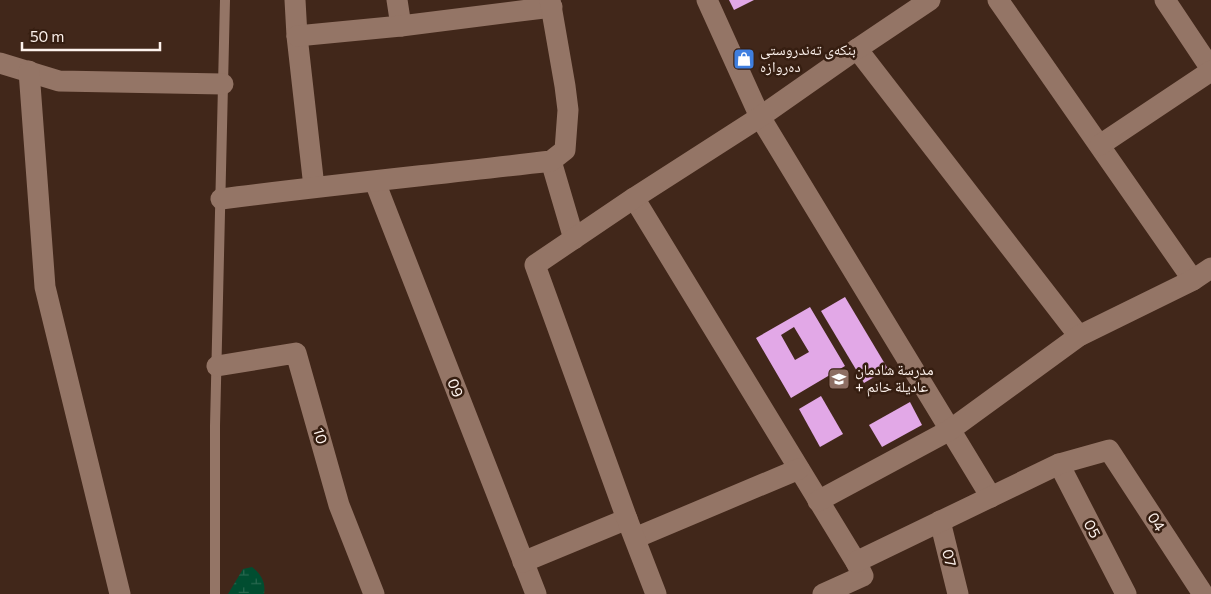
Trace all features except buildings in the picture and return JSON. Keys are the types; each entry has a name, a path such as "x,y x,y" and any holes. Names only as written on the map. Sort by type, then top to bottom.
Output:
{"street":[{"path":"295,0 297,36 314,187"},
{"path":"397,0 401,26"},
{"path":"707,0 760,117 991,497"},
{"path":"656,594 534,265 760,117 857,49 905,7 930,0"},
{"path":"998,0 1193,280"},
{"path":"1100,145 1211,70 1164,0"},
{"path":"221,199 551,161 565,150 568,110 551,3 401,26 297,36"},
{"path":"857,49 1079,336"},
{"path":"0,63 59,81 223,84"},
{"path":"29,71 45,287 120,594"},
{"path":"551,161 574,239"},
{"name":"09","path":"375,182 536,594"},
{"path":"634,198 863,576 823,594"},
{"path":"818,501 950,430 1079,336 1193,280 1211,268"},
{"name":"10","path":"217,366 296,353 339,505 374,594"},
{"name":"04","path":"1059,464 1109,450 1203,594"},
{"path":"856,562 1059,464"},
{"name":"05","path":"1059,464 1126,594"},
{"path":"523,562 631,529 799,469"},
{"name":"07","path":"940,521 958,594"}],"lane":[{"path":"215,594 215,426 225,0"}],"green space":[{"path":"252,567 262,579 264,594 228,594 243,569"}],"place":[{"name":"بنکەی تەندروستی دەروازە","path":"744,59"},
{"name":"مدرسة شادمان + عاديلة خانم","path":"839,379"}]}
